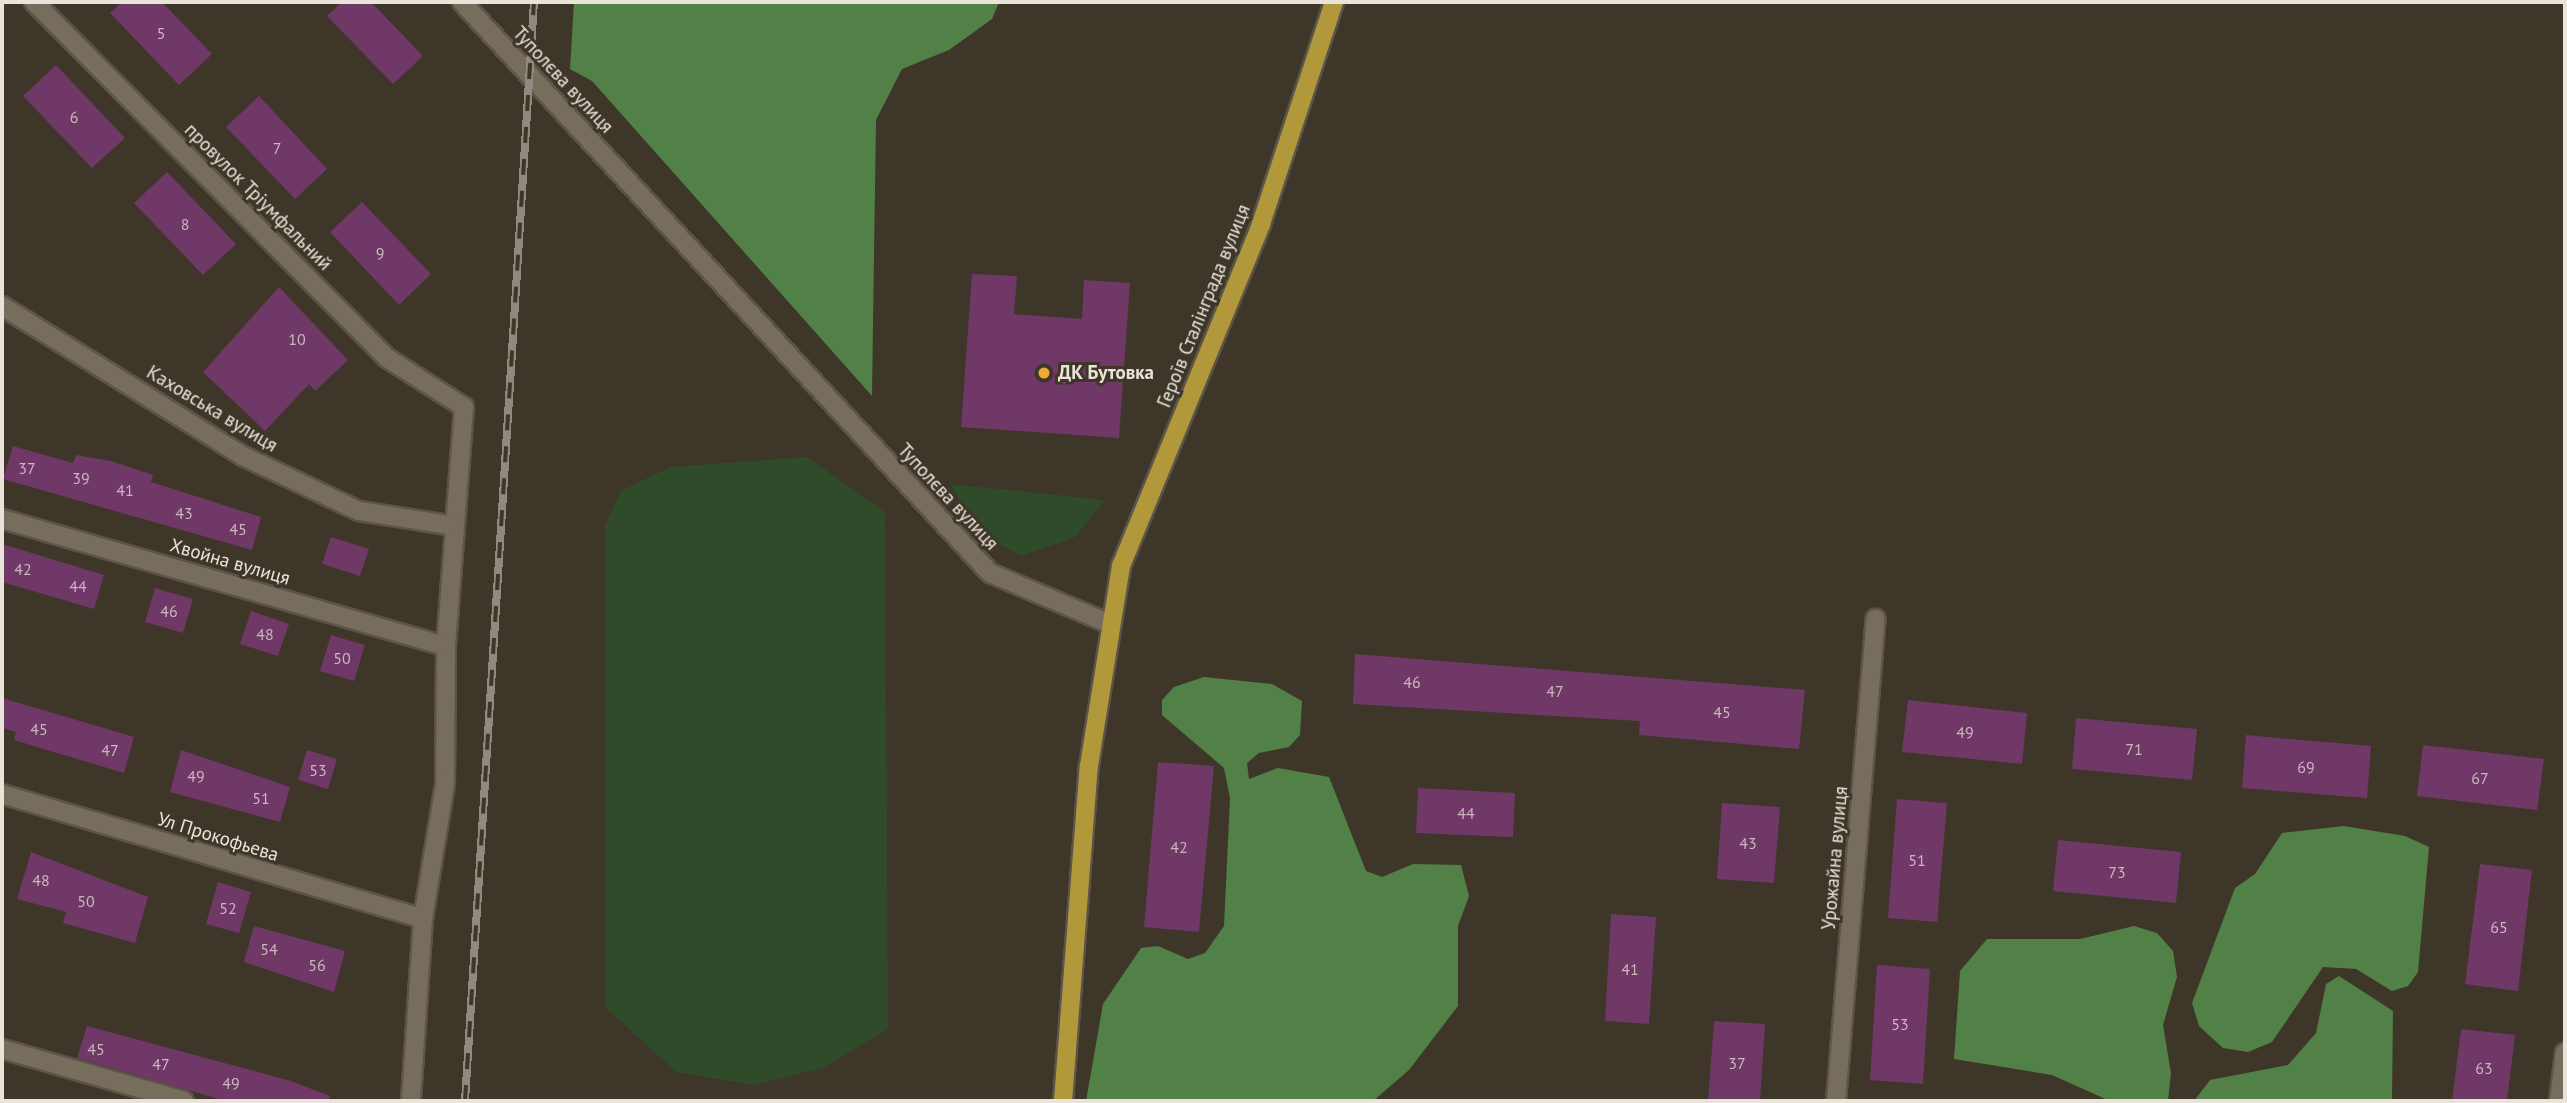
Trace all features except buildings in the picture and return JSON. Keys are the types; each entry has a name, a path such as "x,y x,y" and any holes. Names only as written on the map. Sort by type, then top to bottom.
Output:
{"main road":[{"name":"Героїв Сталінграда вулиця","path":"1108,623 1121,566 1261,224 1334,2"},
{"path":"1063,1101 1088,766 1108,623"}],"street":[{"name":"провулок Тріумфальний","path":"34,2 387,358 464,407 455,526"},
{"name":"Туполєва вулиця","path":"462,2 990,573 1108,623"},
{"name":"Каховська вулиця","path":"2,306 243,456 359,511 455,526"},
{"name":"Хвойна вулиця","path":"2,519 446,646"},
{"path":"411,1101 423,919 445,784 446,646 455,526"},
{"name":"Урожайна вулиця","path":"1836,1101 1876,619"},
{"name":"Ул Прокофьева","path":"2,794 423,919"},
{"path":"2,1049 184,1101"},
{"path":"2559,1101 2565,1052"}],"green space":[{"path":"574,2 999,2 992,19 949,50 902,69 876,120 872,396 592,81 570,69"},
{"path":"807,457 885,512 888,1029 823,1068 753,1085 676,1072 605,1007 605,525 621,491 670,467"},
{"path":"950,484 1105,500 1075,537 1022,556 977,533"},
{"path":"1204,677 1272,684 1302,701 1300,735 1289,747 1259,753 1247,763 1249,779 1278,768 1329,777 1366,871 1382,877 1413,864 1461,865 1469,896 1458,926 1458,1006 1409,1070 1373,1101 1086,1101 1103,1004 1141,948 1158,946 1188,959 1205,953 1224,926 1230,798 1224,768 1162,715 1162,700 1174,687"},
{"path":"2344,826 2405,836 2429,847 2418,972 2408,986 2392,991 2356,969 2323,967 2272,1042 2248,1052 2223,1048 2199,1026 2192,1003 2235,888 2255,874 2282,833"},
{"path":"2134,926 2157,933 2173,951 2177,977 2163,1025 2171,1073 2168,1101 2110,1101 2052,1075 1954,1059 1960,971 1987,939 2080,939"},
{"path":"2339,976 2393,1011 2392,1101 2194,1101 2210,1080 2288,1065 2316,1033 2326,984"}],"railway":[{"path":"465,1101 534,2"}],"place":[{"name":"ДК Бутовка","path":"1044,373"}]}
